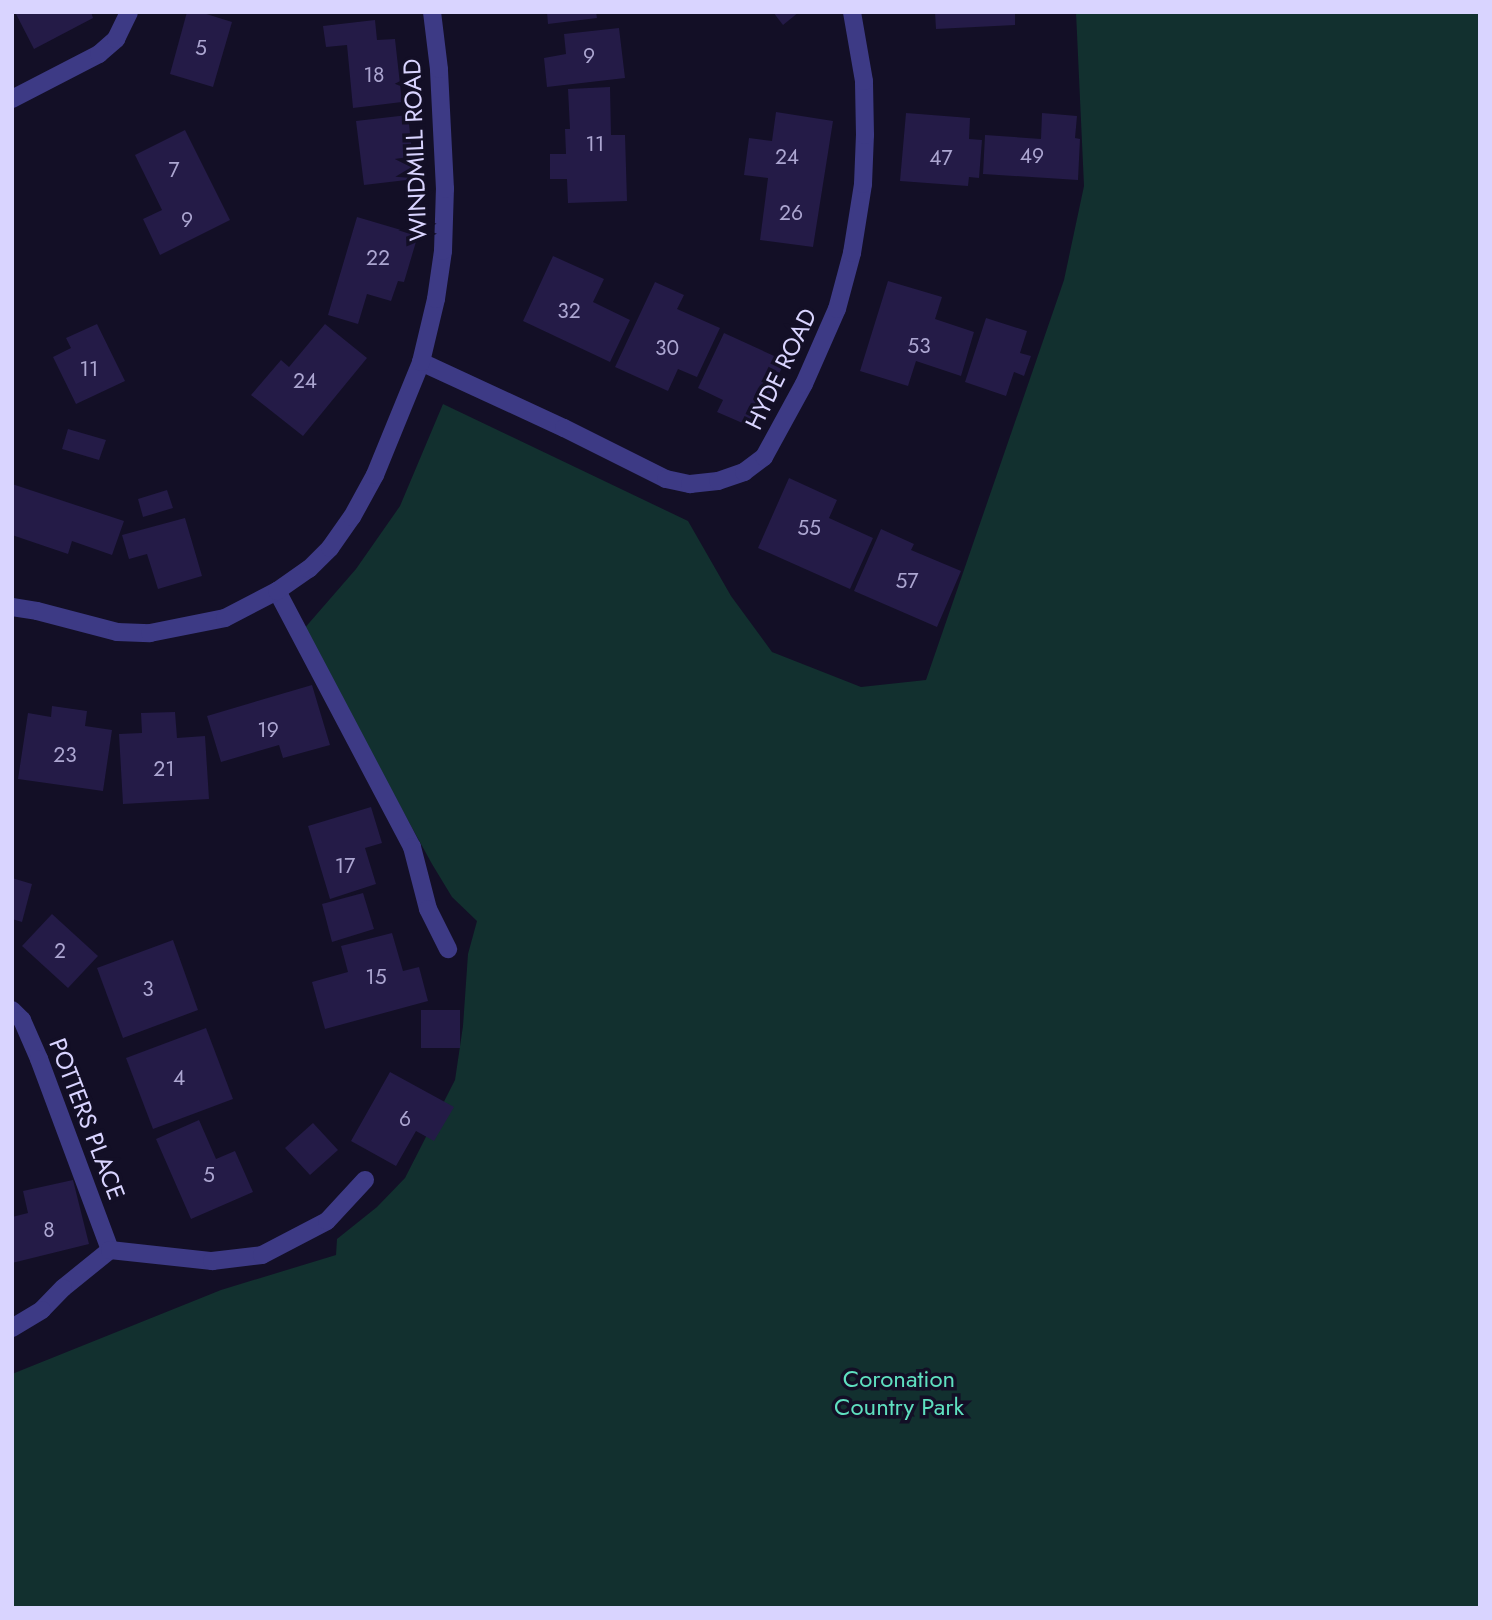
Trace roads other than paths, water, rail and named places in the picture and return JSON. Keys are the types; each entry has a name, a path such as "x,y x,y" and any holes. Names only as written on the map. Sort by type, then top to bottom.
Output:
{"street":[{"path":"12,99 99,54 116,39 129,12"},
{"name":"WINDMILL ROAD","path":"12,607 117,632 150,633 225,618 278,591 309,569 330,548 352,517 375,475 421,362 436,299 443,251 445,190 439,69 432,12"},
{"name":"HYDE ROAD","path":"421,362 666,479 690,484 718,481 744,472 764,457 804,384 837,309 852,253 863,184 865,135 864,81 852,12"},
{"path":"278,591 412,846 428,909 448,949"},
{"name":"POTTERS PLACE","path":"12,1010 22,1020 39,1059 110,1250"},
{"path":"12,1328 42,1310 63,1287 110,1250 212,1261 261,1255 327,1221 365,1180"}],"park label":[{"name":"Coronation Country Park","path":"899,1393"}]}
